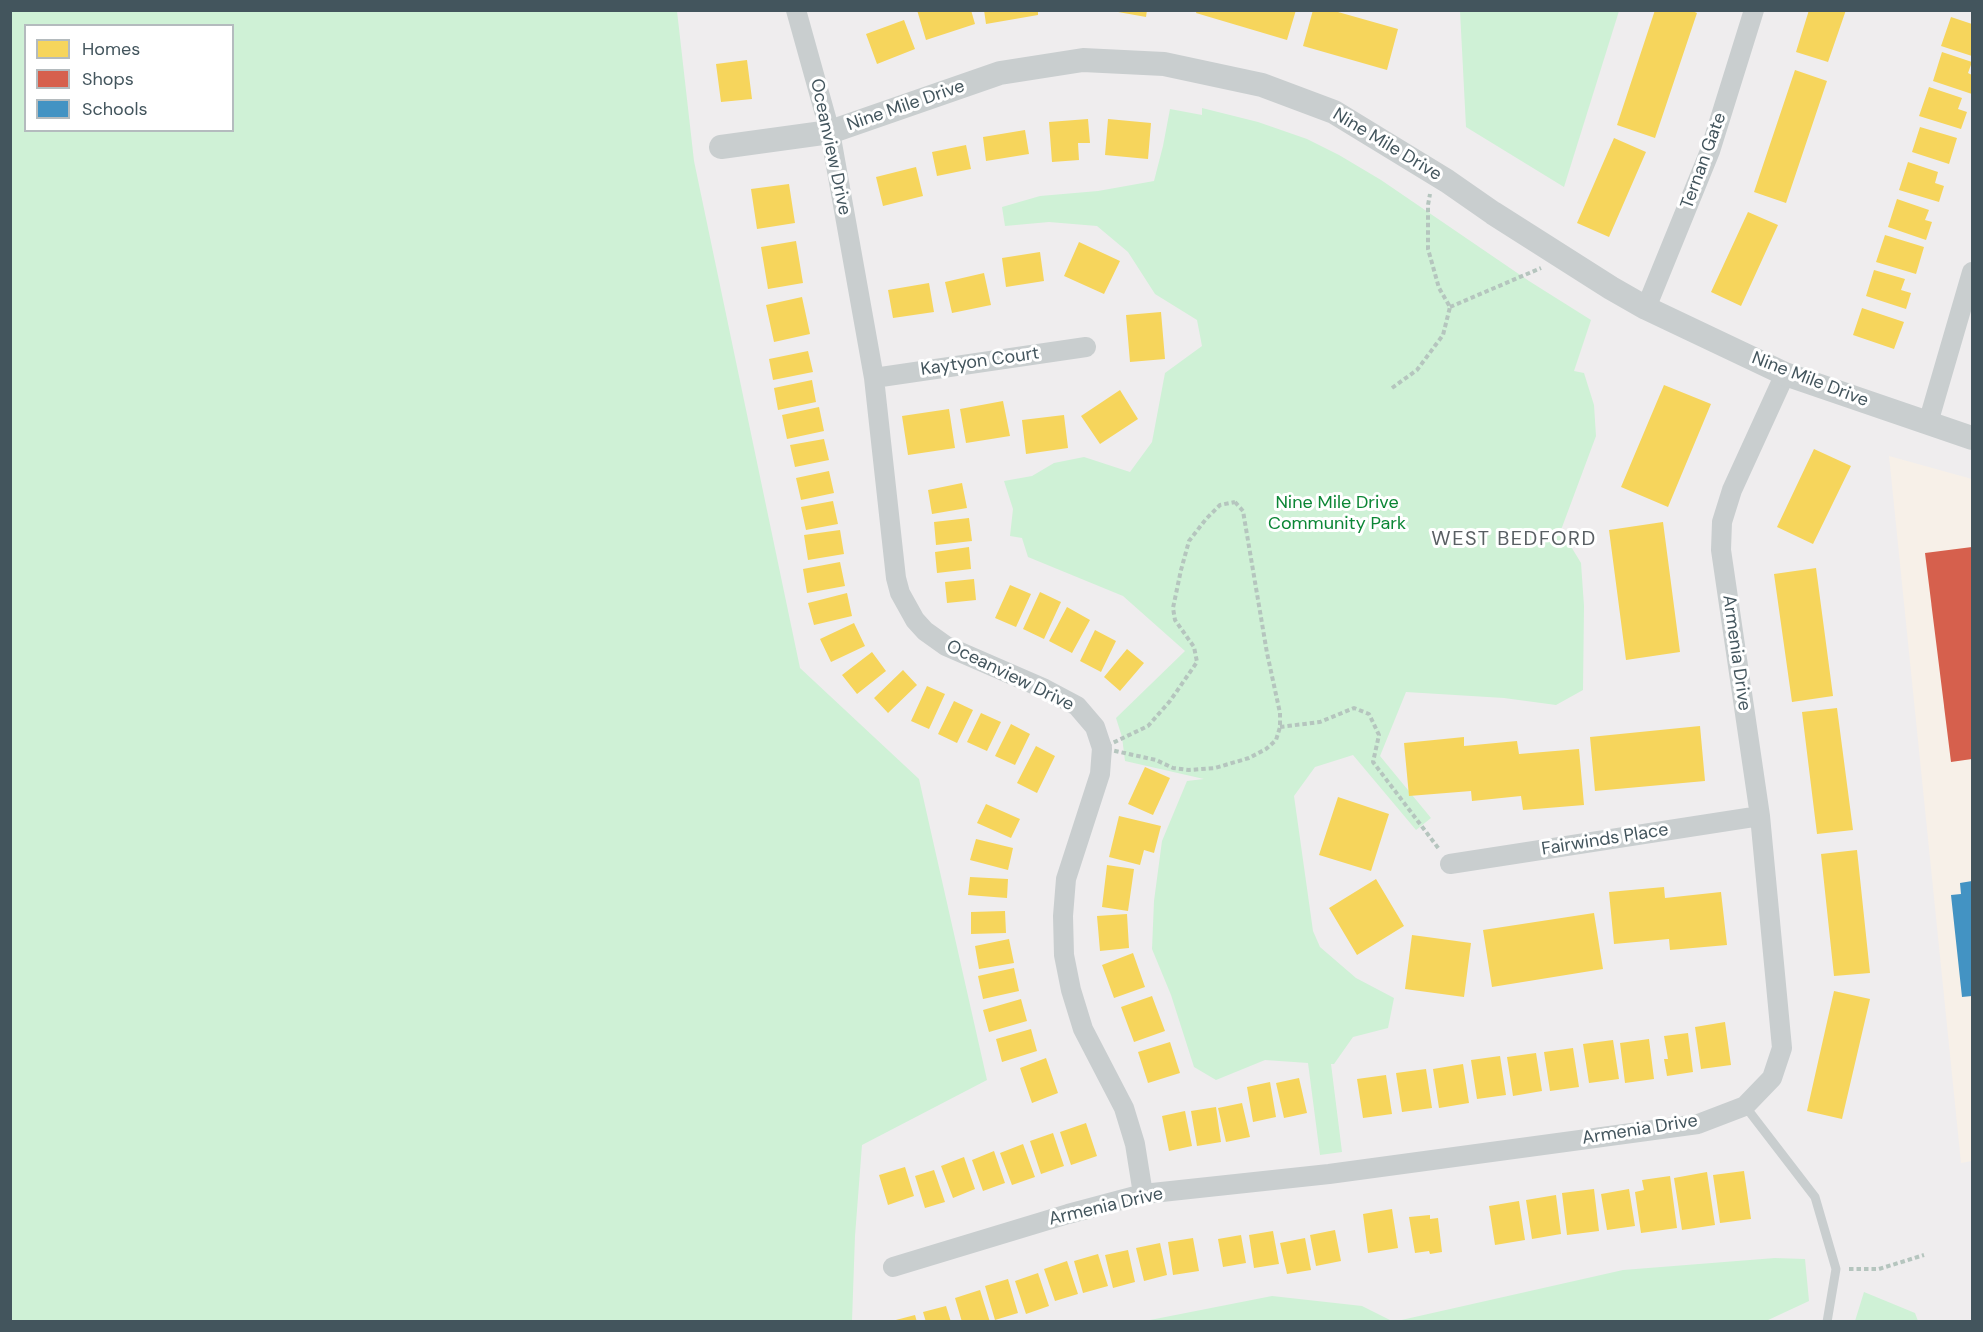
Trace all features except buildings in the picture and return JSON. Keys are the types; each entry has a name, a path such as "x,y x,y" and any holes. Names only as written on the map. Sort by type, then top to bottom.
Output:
{"street":[{"name":"Oceanview Drive","path":"796,10 830,132 874,378 896,578 906,607 925,631 946,646 1046,689 1077,706 1095,727 1102,748"},
{"name":"Ternan Gate","path":"1646,308 1710,151 1754,10"},
{"name":"Nine Mile Drive","path":"721,147 830,132 1000,74 1083,60 1164,64 1262,85 1334,112 1433,172 1564,258 1646,308 1785,374 1972,438"},
{"path":"1928,423 1972,272"},
{"name":"Kaytyon Court","path":"874,378 1086,346"},
{"name":"Armenia Drive","path":"893,1267 1068,1214 1143,1194 1329,1174 1698,1124 1745,1106 1772,1078 1782,1047 1760,816 1721,550 1722,522 1732,490 1785,374"},
{"path":"1102,748 1100,774 1066,879 1063,916 1064,955 1071,990 1083,1029 1124,1108 1135,1144 1143,1194"},
{"name":"Fairwinds Place","path":"1450,864 1760,816"}],"lane":[{"path":"1745,1106 1815,1197 1836,1269 1827,1322"}],"path":[{"path":"1392,388 1417,370 1437,344 1443,335 1450,307 1439,288 1428,249 1428,205 1433,172"},
{"path":"1450,307 1564,258"},
{"path":"1235,502 1243,511 1267,653 1280,713 1280,727 1276,740 1266,749 1249,758 1215,768 1189,770 1173,768 1156,760 1102,748 1148,726 1197,662 1194,646 1175,620 1173,608 1181,570 1189,541 1206,519 1220,505 1235,502"},
{"path":"1280,727 1320,722 1354,708 1369,714 1378,735 1373,762 1450,864"},
{"path":"1836,1269 1879,1269 1924,1255"}],"shaded area":[{"path":"1889,456 1972,479 1972,1161 1961,1163"}],"green space":[{"path":"10,11 677,11 694,161 800,668 919,779 987,1080 862,1145 855,1236 852,1321 11,1321"},
{"path":"1460,11 1619,11 1564,187 1466,127"},
{"name":"Nine Mile Drive Community Park","path":"1202,108 1258,122 1307,139 1339,155 1381,180 1529,281 1591,320 1574,371 1584,373 1594,405 1596,436 1561,530 1581,563 1584,606 1583,690 1556,705 1504,698 1406,692 1380,756 1431,818 1416,830 1353,755 1315,767 1294,796 1313,931 1320,947 1356,978 1394,998 1388,1028 1353,1037 1334,1064 1331,1064 1342,1152 1320,1155 1308,1063 1265,1060 1216,1080 1194,1067 1171,995 1152,949 1154,901 1162,841 1187,781 1204,779 1125,761 1122,737 1116,718 1185,651 1123,596 1028,557 1022,538 1010,536 1013,509 1004,481 1032,476 1054,463 1084,457 1130,472 1152,442 1165,373 1202,346 1197,320 1155,294 1128,252 1097,226 1049,222 1005,226 1002,207 1040,196 1098,191 1154,181 1170,109 1202,115"},
{"path":"1775,1258 1805,1259 1809,1301 1766,1321 1397,1321 1623,1270"},
{"path":"1864,1292 1915,1313 1918,1321 1855,1321"},
{"path":"1272,1296 1362,1306 1392,1321 1145,1321"}],"district":[{"name":"WEST BEDFORD","path":"1514,540"}]}
